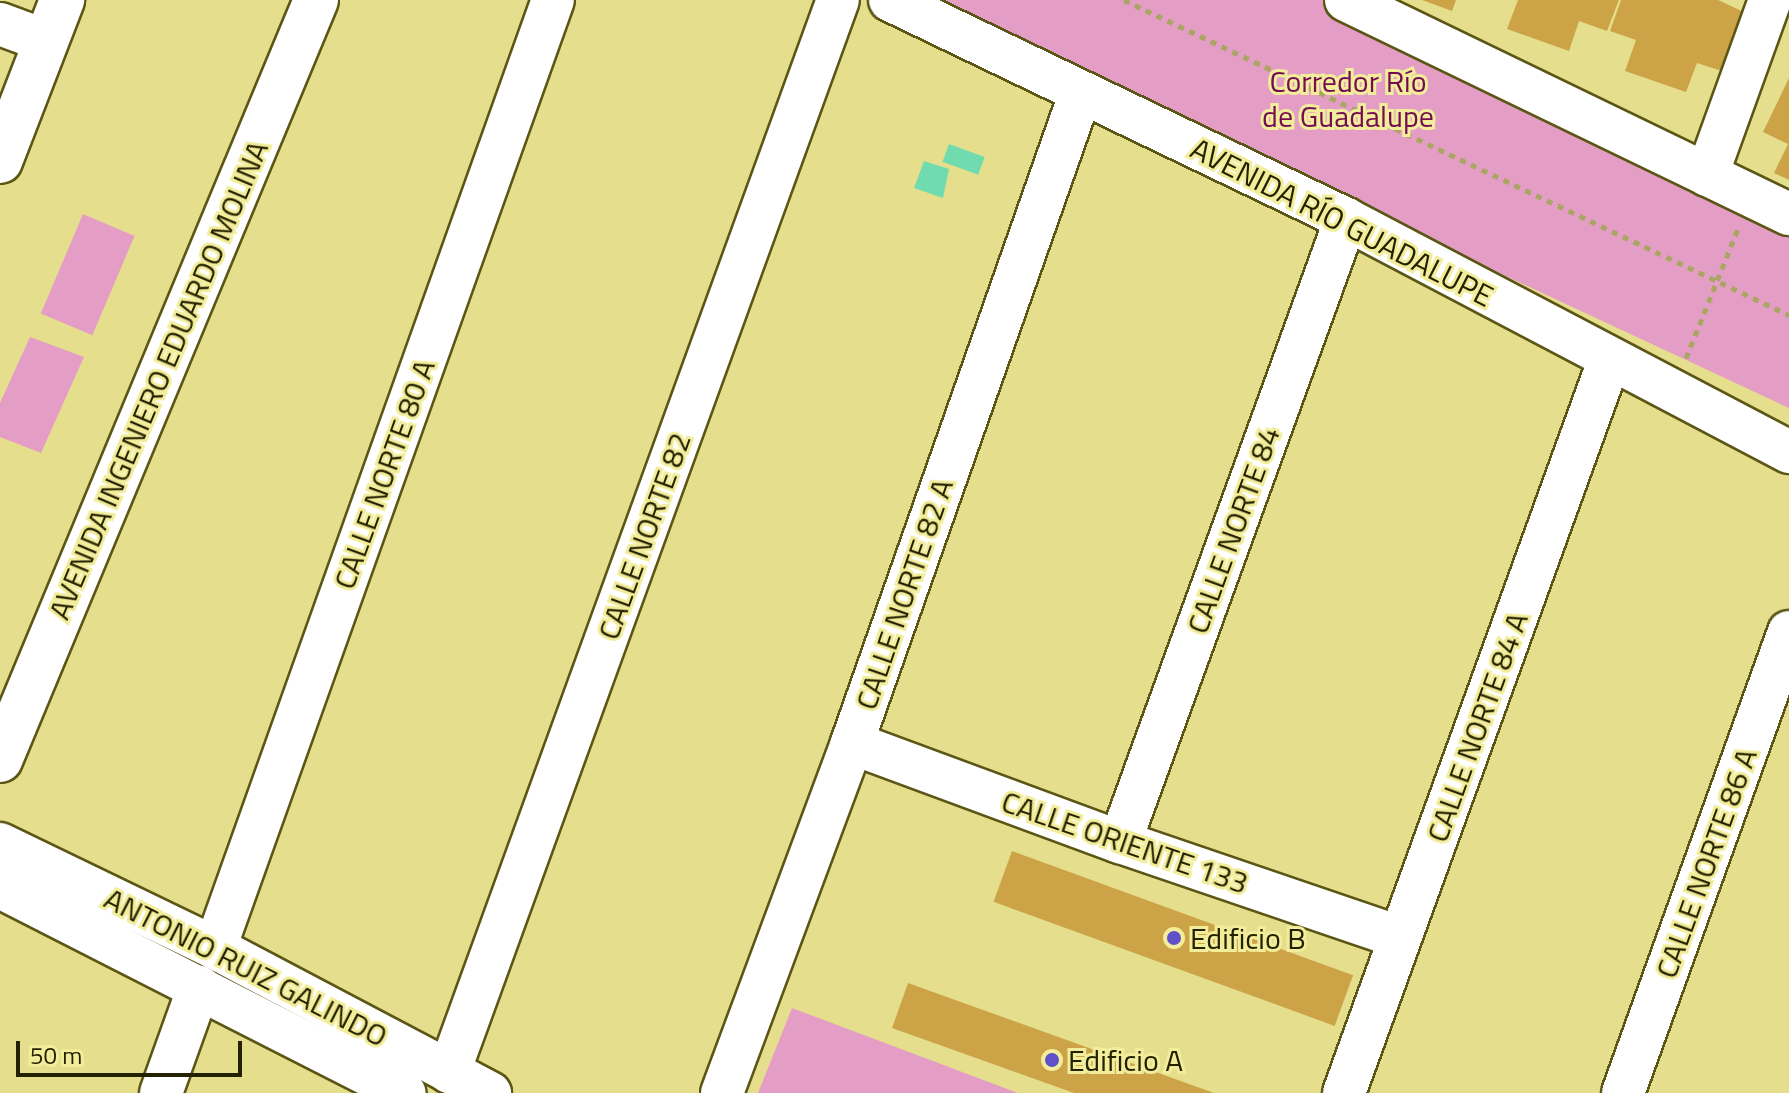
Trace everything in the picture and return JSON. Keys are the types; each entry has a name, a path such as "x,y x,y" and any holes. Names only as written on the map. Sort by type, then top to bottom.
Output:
{"main road":[{"path":"0,161 62,0"},
{"name":"AVENIDA INGENIERO EDUARDO MOLINA","path":"0,760 316,0"}],"street":[{"name":"CALLE NORTE 80 A","path":"215,948 553,0"},
{"name":"CALLE NORTE 82","path":"449,1072 838,0"},
{"name":"AVENIDA RÍO GUADALUPE","path":"890,0 1346,219 1609,361 1789,452"},
{"path":"1346,0 1789,214"},
{"path":"1707,175 1770,0"},
{"path":"0,24 46,41"},
{"name":"CALLE NORTE 82 A","path":"722,1093 852,743 1081,92"},
{"name":"CALLE NORTE 84","path":"1120,842 1346,219"},
{"name":"CALLE NORTE 84 A","path":"1344,1093 1609,361"},
{"name":"CALLE NORTE 86 A","path":"1623,1093 1789,632"},
{"name":"CALLE ORIENTE 133","path":"852,743 1120,842 1399,937"},
{"name":"ANTONIO RUIZ GALINDO","path":"0,844 215,948 490,1093"},
{"name":"ANTONIO RUIZ GALINDO","path":"0,887 405,1093"},
{"path":"161,1093 199,987"}],"path":[{"path":"1124,0 1789,315"},
{"path":"1672,393 1751,196"}],"green space":[{"name":"Corredor Río de Guadalupe","path":"913,0 1363,0 1789,203 1789,408"},
{"path":"83,214 135,236 92,335 41,313"},
{"path":"30,337 84,357 41,453 0,437 0,403"},
{"path":"792,1008 1018,1093 758,1093"}],"shaded area":[{"path":"949,144 985,157 978,175 943,162"},
{"path":"924,161 949,169 943,198 914,188"}],"building":[{"path":"1422,0 1456,0 1452,11"},
{"path":"1518,0 1619,0 1607,31 1579,21 1569,51 1507,29"},
{"path":"1621,0 1718,0 1746,13 1725,72 1697,63 1686,92 1625,71 1636,40 1610,31"},
{"path":"1789,78 1789,180 1774,173 1788,144 1763,132"},
{"name":"Edificio B","path":"1012,851 1353,975 1335,1026 994,902"},
{"name":"Edificio A","path":"908,983 1214,1093 1074,1093 892,1028"}],"place":[{"name":"Edificio B","path":"1174,938"},
{"name":"Edificio A","path":"1052,1060"}]}
